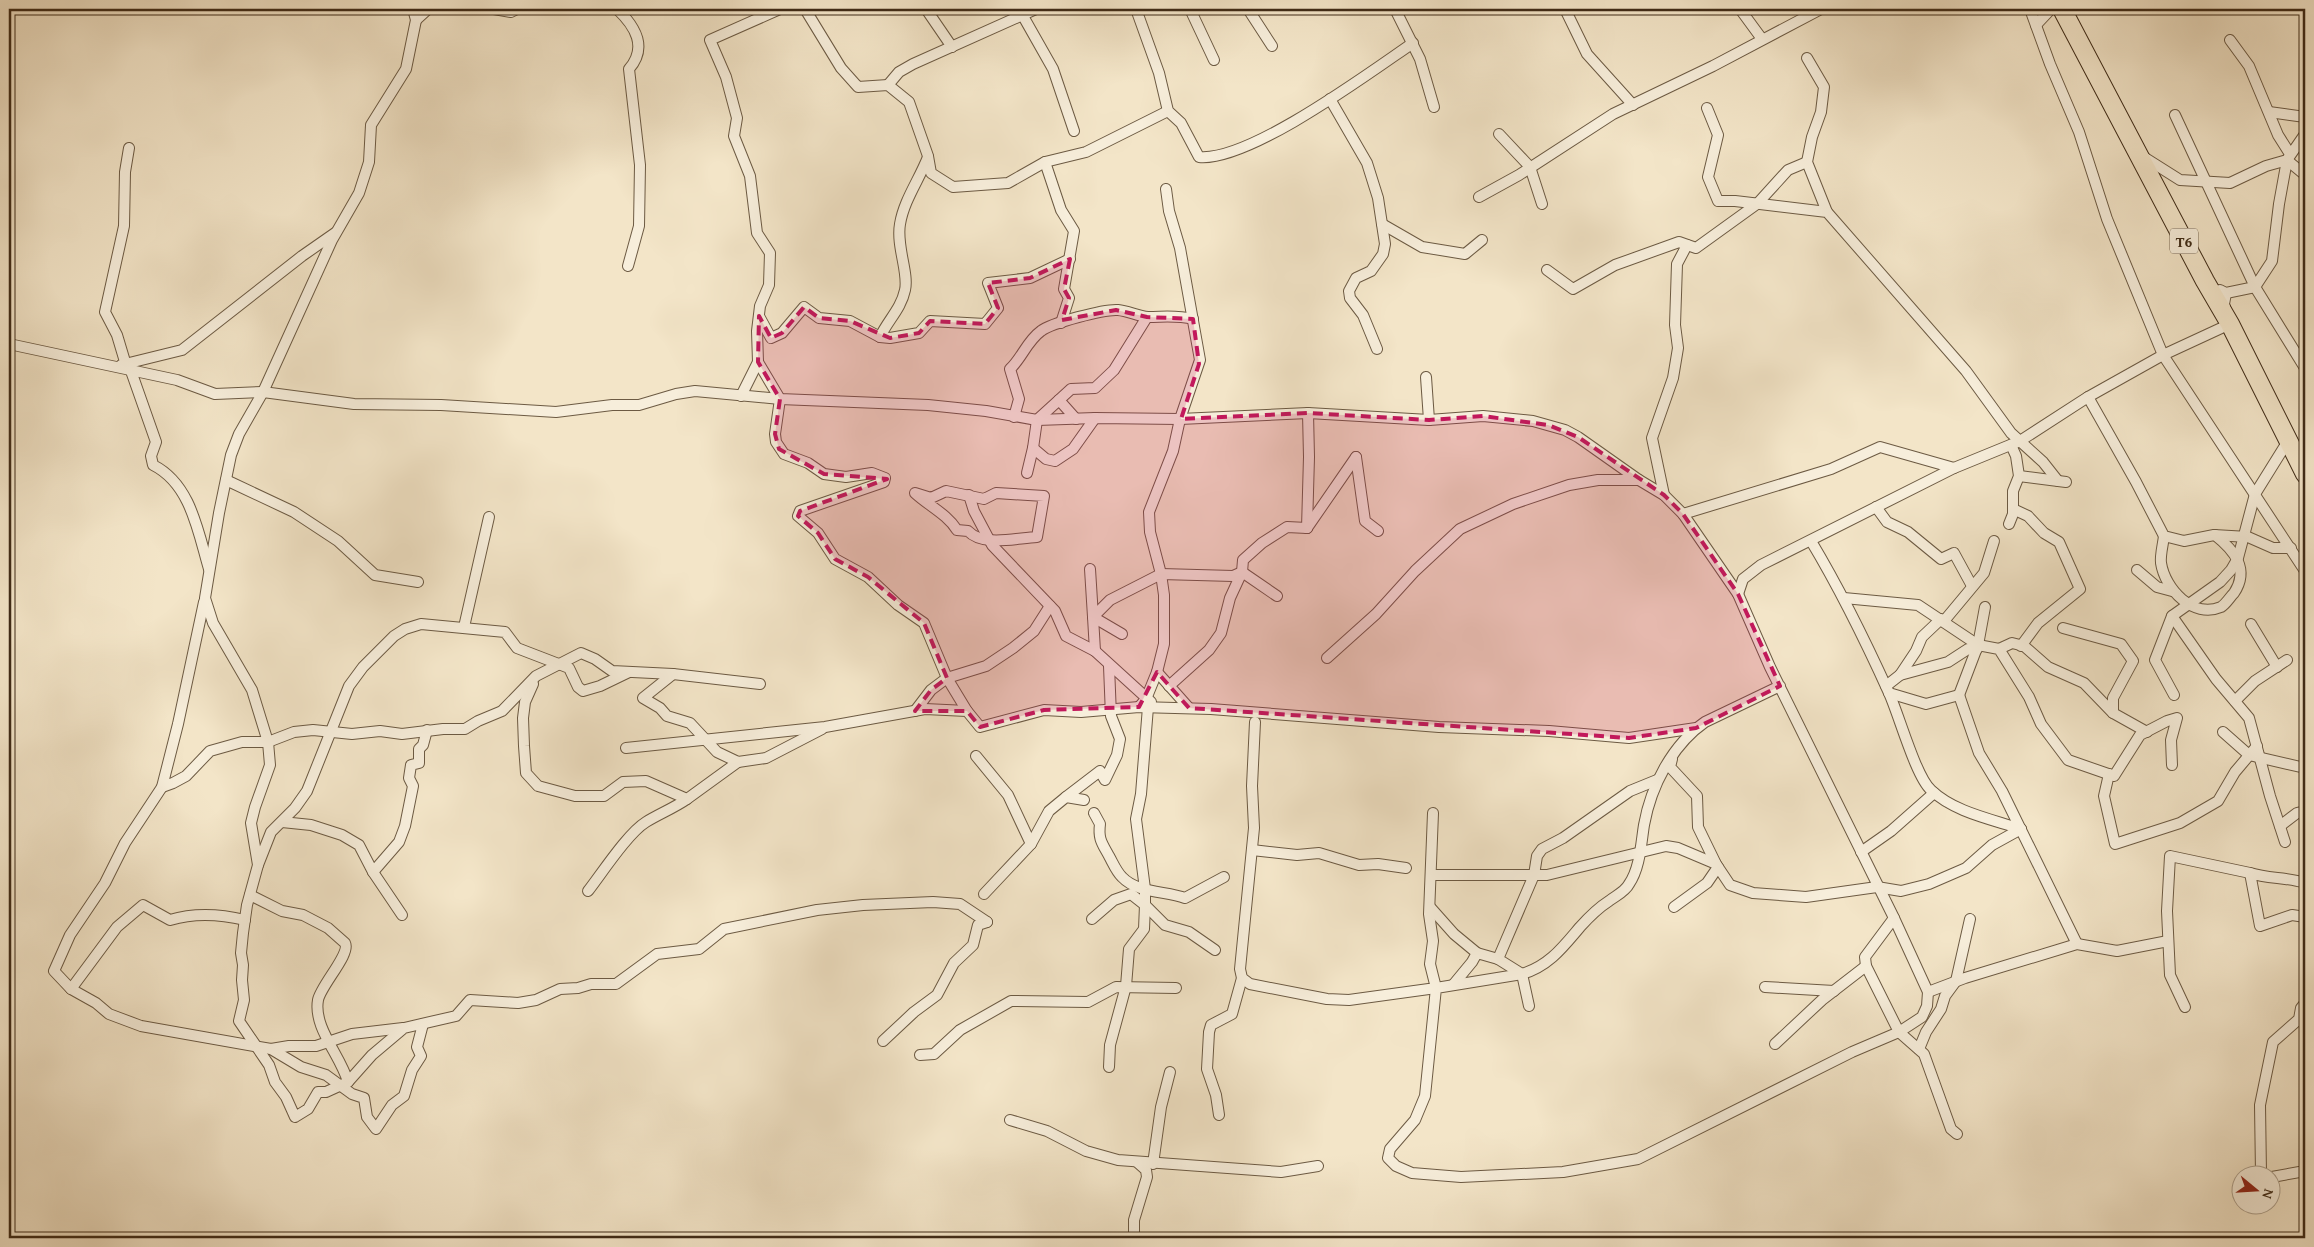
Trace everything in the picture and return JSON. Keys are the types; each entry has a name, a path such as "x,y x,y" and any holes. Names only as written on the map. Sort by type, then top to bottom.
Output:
{"highway":[{"name":"T6","path":"2062,9 2205,281 2230,324 2305,474"}],"street":[{"path":"413,9 416,20 406,70 371,126 370,162 359,192 336,233 263,392 239,434 231,454 205,598 177,731 162,787 125,843 105,883 70,935 54,972 71,989 96,1003 109,1014 141,1026 177,1034 271,1049 301,1067 326,1075 344,1084 352,1094 364,1098 367,1117 376,1129 392,1105 404,1096 412,1070 421,1056 417,1047 423,1024"},
{"path":"416,20 428,9"},
{"path":"494,9 514,10"},
{"path":"617,9 628,20 639,39 636,61 629,69 640,165 639,226 628,266"},
{"path":"741,396 758,362 760,306 769,284 770,253 757,233 750,176 734,136 737,118 726,77 710,40 780,9"},
{"path":"805,9 841,68 858,87 888,85 909,102 928,156 930,173 953,187 1008,183 1045,162 1086,152 1168,111"},
{"path":"926,9 952,47"},
{"path":"888,85 899,72 1021,12 1036,9"},
{"path":"1136,9 1159,74 1168,111 1181,124 1199,157 1210,158 1265,138 1330,99 1413,43"},
{"path":"1190,9 1214,60"},
{"path":"1248,9 1272,46"},
{"path":"1395,9 1420,59 1434,107"},
{"path":"1565,9 1588,54 1633,105"},
{"path":"1740,9 1762,39"},
{"path":"1479,197 1605,119 1713,66 1822,9"},
{"path":"2030,9 2079,132 2107,219 2163,355 2305,570"},
{"path":"2036,25 2051,9"},
{"path":"1021,12 1053,70 1074,131"},
{"path":"2230,40 2249,66 2289,157 2305,175"},
{"path":"1807,58 1824,87 1821,112 1812,137 1807,162 1827,212 1966,370 2011,433 2015,443 2019,476 2013,491 2013,509 2009,524"},
{"path":"1330,99 1367,163 1373,181 1382,224 1385,244 1383,254 1371,271 1356,278 1350,291 1350,298 1363,315 1377,349"},
{"path":"1707,108 1718,135 1708,177 1718,202 1757,204 1827,212"},
{"path":"2270,112 2305,117"},
{"path":"2175,115 2204,181 2255,287 2305,368"},
{"path":"1499,134 1530,167 1542,204"},
{"path":"2205,281 2226,293 2255,287 2272,261 2279,204 2289,157 2305,135"},
{"path":"129,148 125,172 124,226 105,312 117,335 124,367 156,442 151,456 153,465 166,471 182,491 195,520 210,571"},
{"path":"2140,155 2180,180 2230,182 2289,157"},
{"path":"880,337 886,324 900,308 906,288 898,241 900,225 906,200 917,184 928,156"},
{"path":"1045,162 1062,210 1074,231 1064,289 1069,298 1061,323"},
{"path":"1547,270 1573,289 1614,265 1680,242 1696,248 1757,204 1788,170 1807,162"},
{"path":"1108,1067 1110,1045 1126,986 1129,949 1144,929 1145,888 1136,819 1141,794 1148,705 1164,644 1162,574 1155,554 1148,512 1173,451 1180,419 1199,364 1199,350 1180,248 1169,211 1166,189"},
{"path":"1382,224 1422,247 1465,254 1482,240"},
{"path":"124,367 182,350 302,256 336,233"},
{"path":"1385,244 1401,235"},
{"path":"1664,494 1652,438 1673,378 1678,348 1675,325 1677,264 1687,245"},
{"path":"759,316 772,338 782,333 804,307 819,318 850,321 880,337 890,338 919,333 930,322 985,324 998,308 988,283 1030,278 1070,259"},
{"path":"1738,594 1743,579 1761,565 1954,468 2015,443 2088,397 2163,355 2230,324 2224,304 2226,293"},
{"path":"1014,417 1019,399 1010,369 1019,360 1023,350 1041,330 1078,317 1116,310 1147,317 1176,315 1193,319"},
{"path":"1026,473 1033,448 1037,420 1071,389 1095,388 1114,370 1147,317"},
{"path":"9,344 124,367 176,380 215,394 263,392 338,403 441,405 556,412 612,405 639,405 690,392 780,399 928,405 1037,420 1095,418 1180,419 1308,412 1429,420 1483,416 1548,425 1578,437 1639,480 1664,494 1683,514 1738,594 1780,686 1877,887 1894,918 1928,992 1927,1006 1922,1017 1899,1032 1852,1052 1638,1160 1563,1172 1461,1177 1412,1172 1396,1166 1388,1157 1390,1150 1415,1120 1426,1096 1436,988 1430,964 1433,941 1430,907 1433,813"},
{"path":"758,362 780,399 775,434 776,442 784,454 808,463 824,474 846,477 872,472 885,478 884,482 800,511 798,516 818,533 835,559 868,577 903,610 922,621 948,678 967,711 980,726 1037,710 1081,712 1148,705 1439,727 1548,731 1629,738 1696,728 1748,699 1780,686"},
{"path":"1426,378 1429,420"},
{"path":"2088,397 2164,536 2161,563 2172,591"},
{"path":"1059,400 1076,419"},
{"path":"1307,528 1308,412"},
{"path":"1033,448 1046,459 1055,460 1072,449 1095,418"},
{"path":"2174,695 2155,660 2172,616 2220,582 2231,570 2238,558 2255,494 2288,440"},
{"path":"2015,443 2043,462 2062,482 2019,476"},
{"path":"1683,514 1831,469 1880,447 1954,468"},
{"path":"1307,528 1356,457 1366,522 1378,531"},
{"path":"226,480 294,512 338,541 375,575 418,582"},
{"path":"1327,658 1376,614 1415,571 1460,529 1513,504 1569,484 1598,480 1639,480"},
{"path":"946,491 970,495 984,499 996,493 1044,496 1037,537 988,540 975,538 968,531 957,530 949,518 931,508 915,493 930,498 946,491"},
{"path":"970,495 974,511 988,540 996,551 1059,616 1066,636 1095,651 1148,705"},
{"path":"1876,507 1888,522 1908,532 1941,559 1954,553 1972,586"},
{"path":"2013,509 2028,516 2044,533 2059,542 2080,590 2038,623 2021,646"},
{"path":"464,627 489,517"},
{"path":"1169,686 1209,650 1221,633 1230,598 1242,572 1243,560 1262,543 1287,527 1307,528"},
{"path":"2164,536 2184,541 2214,535 2248,538 2273,548 2291,548"},
{"path":"2138,570 2158,587 2172,591 2197,609 2204,610 2221,607 2225,604 2240,580 2238,558 2232,549 2214,535"},
{"path":"1811,541 1844,598 1888,689 1920,774 1930,790 1956,807 2021,829"},
{"path":"1888,689 1916,651 1922,637 1942,620 1984,573 1994,541"},
{"path":"1090,568 1095,651"},
{"path":"1093,617 1110,600 1162,574 1233,576 1242,572"},
{"path":"1242,572 1276,596"},
{"path":"205,598 212,621 252,690 268,742 269,768 254,807 251,823 258,865"},
{"path":"1844,598 1915,604 1942,620 1977,647"},
{"path":"915,711 931,690 948,678 986,666 1014,648 1034,632 1050,606"},
{"path":"1985,607 1977,647 1959,694 1979,754 2002,791 2077,944"},
{"path":"2172,616 2216,680 2249,718 2285,842"},
{"path":"1093,617 1122,634"},
{"path":"404,1028 372,1055 344,1084 326,1092 318,1092 308,1108 295,1117 286,1097 275,1082 272,1069 239,1019 244,1000 242,980 244,965 241,953 245,920 258,865 271,832 282,822 307,791 343,697 353,681 399,632 421,624 505,632 517,648 569,668 578,687 583,691 600,686 632,671"},
{"path":"2250,624 2277,667"},
{"path":"2063,628 2121,644 2132,662 2113,698 2113,713"},
{"path":"1900,675 1948,662 1968,649 1977,647 1999,649 2012,643 2021,646 2048,667 2084,683 2113,713 2147,732"},
{"path":"1999,649 2029,697 2041,724 2068,760 2114,776 2140,735 2177,718 2171,740 2172,765"},
{"path":"162,787 173,784 186,776 210,751 242,742 268,742 294,732 330,731 352,734 380,731 402,734 427,730 463,730 478,721 497,715 508,707 536,676 581,653 596,659 612,671 673,674 760,684"},
{"path":"2235,701 2255,681 2287,660"},
{"path":"984,894 1031,844 1049,811 1100,771 1104,780 1109,774 1117,755 1120,739 1112,720 1109,666"},
{"path":"1157,672 1189,708"},
{"path":"673,674 643,698 660,708 667,716 690,723 720,755 738,762"},
{"path":"536,676 525,702 523,718 526,773 538,786 575,796 604,796 623,782 646,781 687,799"},
{"path":"1888,689 1926,704 1959,694"},
{"path":"626,748 825,727 939,708 967,711"},
{"path":"1219,1115 1216,1095 1207,1069 1209,1032 1211,1024 1232,1014 1242,978 1240,969 1254,828 1252,786 1255,722"},
{"path":"588,891 622,847 645,823 687,799 738,762 766,758 825,727"},
{"path":"1242,978 1256,987 1342,1000 1436,988 1522,974 1534,970 1557,955 1592,915 1627,888 1634,875 1646,813 1657,780 1696,728"},
{"path":"373,872 399,842 405,826 412,786 409,778 411,765 419,763 419,749 423,745 427,730"},
{"path":"2223,732 2249,755 2305,768"},
{"path":"2109,774 2104,796 2114,844 2180,823 2218,801 2257,746"},
{"path":"1674,755 1670,767 1697,796 1698,827 1717,866 1730,885 1753,893 1806,897 1877,887 1901,890 1929,884 1966,868 1992,845 2021,829"},
{"path":"976,756 1008,795 1031,844"},
{"path":"1498,959 1534,875 1537,856 1542,849 1563,838 1630,791 1657,780"},
{"path":"1861,852 1891,831 1934,793"},
{"path":"1066,797 1084,800"},
{"path":"2280,826 2297,813 2305,812"},
{"path":"1094,813 1100,824 1098,836 1121,876 1134,886 1170,893 1184,898 1224,876"},
{"path":"282,822 312,825 342,835 358,845 373,872 402,915"},
{"path":"1431,875 1547,875 1567,868 1639,854 1666,846 1678,848 1717,866"},
{"path":"1252,850 1298,855 1319,853 1360,864 1378,864 1406,868"},
{"path":"2185,1007 2170,975 2168,941 2170,856 2250,872 2263,877 2293,879 2305,883"},
{"path":"1674,907 1707,883 1717,866"},
{"path":"2250,872 2260,926 2292,915 2305,917"},
{"path":"1092,919 1114,900 1131,894 1165,925 1189,932 1215,950"},
{"path":"250,895 282,911 303,915 328,928 347,946 346,951 323,986 318,999 319,1018 328,1043 343,1066 344,1084"},
{"path":"271,1049 289,1046 316,1046 352,1034 404,1028 456,1016 470,1000 518,1003 536,1000 560,989 578,988 591,984 616,984 657,954 699,949 724,930 817,910 864,905 933,902 960,904 987,922 978,925 973,945 954,963 937,995 914,1012 883,1041"},
{"path":"71,989 117,926 142,905 170,920 182,916 221,914 245,920"},
{"path":"1430,907 1454,934 1477,953 1498,959 1522,974 1529,1006"},
{"path":"1894,918 1865,957 1866,966 1899,1032 1924,1054 1951,1129 1957,1134"},
{"path":"1919,1049 1926,1032 1941,1009 1945,996 1956,981 1970,919"},
{"path":"1928,992 1956,981 2077,944 2117,952 2168,941"},
{"path":"1453,985 1477,953"},
{"path":"1775,1044 1834,991 1866,966"},
{"path":"920,1055 934,1054 960,1030 1011,1001 1088,1002 1116,987 1176,988"},
{"path":"1765,987 1834,991"},
{"path":"2261,1164 2260,1105 2273,1042 2299,1020 2300,1008 2305,1003"},
{"path":"1153,1164 1161,1107 1170,1072"},
{"path":"1010,1120 1048,1131 1086,1151 1118,1160 1281,1172 1318,1166"},
{"path":"1134,1238 1134,1220 1147,1178 1146,1170 1137,1162"},
{"path":"2282,1175 2305,1171"}],"highlighted area":[{"path":"1070,259 1064,289 1069,298 1062,320 1116,310 1147,317 1193,319 1199,364 1181,419 1308,413 1429,420 1483,416 1548,425 1578,437 1664,495 1683,514 1738,594 1780,686 1696,728 1629,738 1189,708 1157,672 1139,707 1044,710 980,727 967,711 915,711 931,690 947,678 924,623 868,577 835,559 818,533 798,516 800,511 887,479 824,474 779,449 775,434 780,399 758,362 759,316 771,338 782,333 804,307 819,318 850,321 890,338 919,333 930,321 985,324 998,308 988,283 1030,278"}]}
